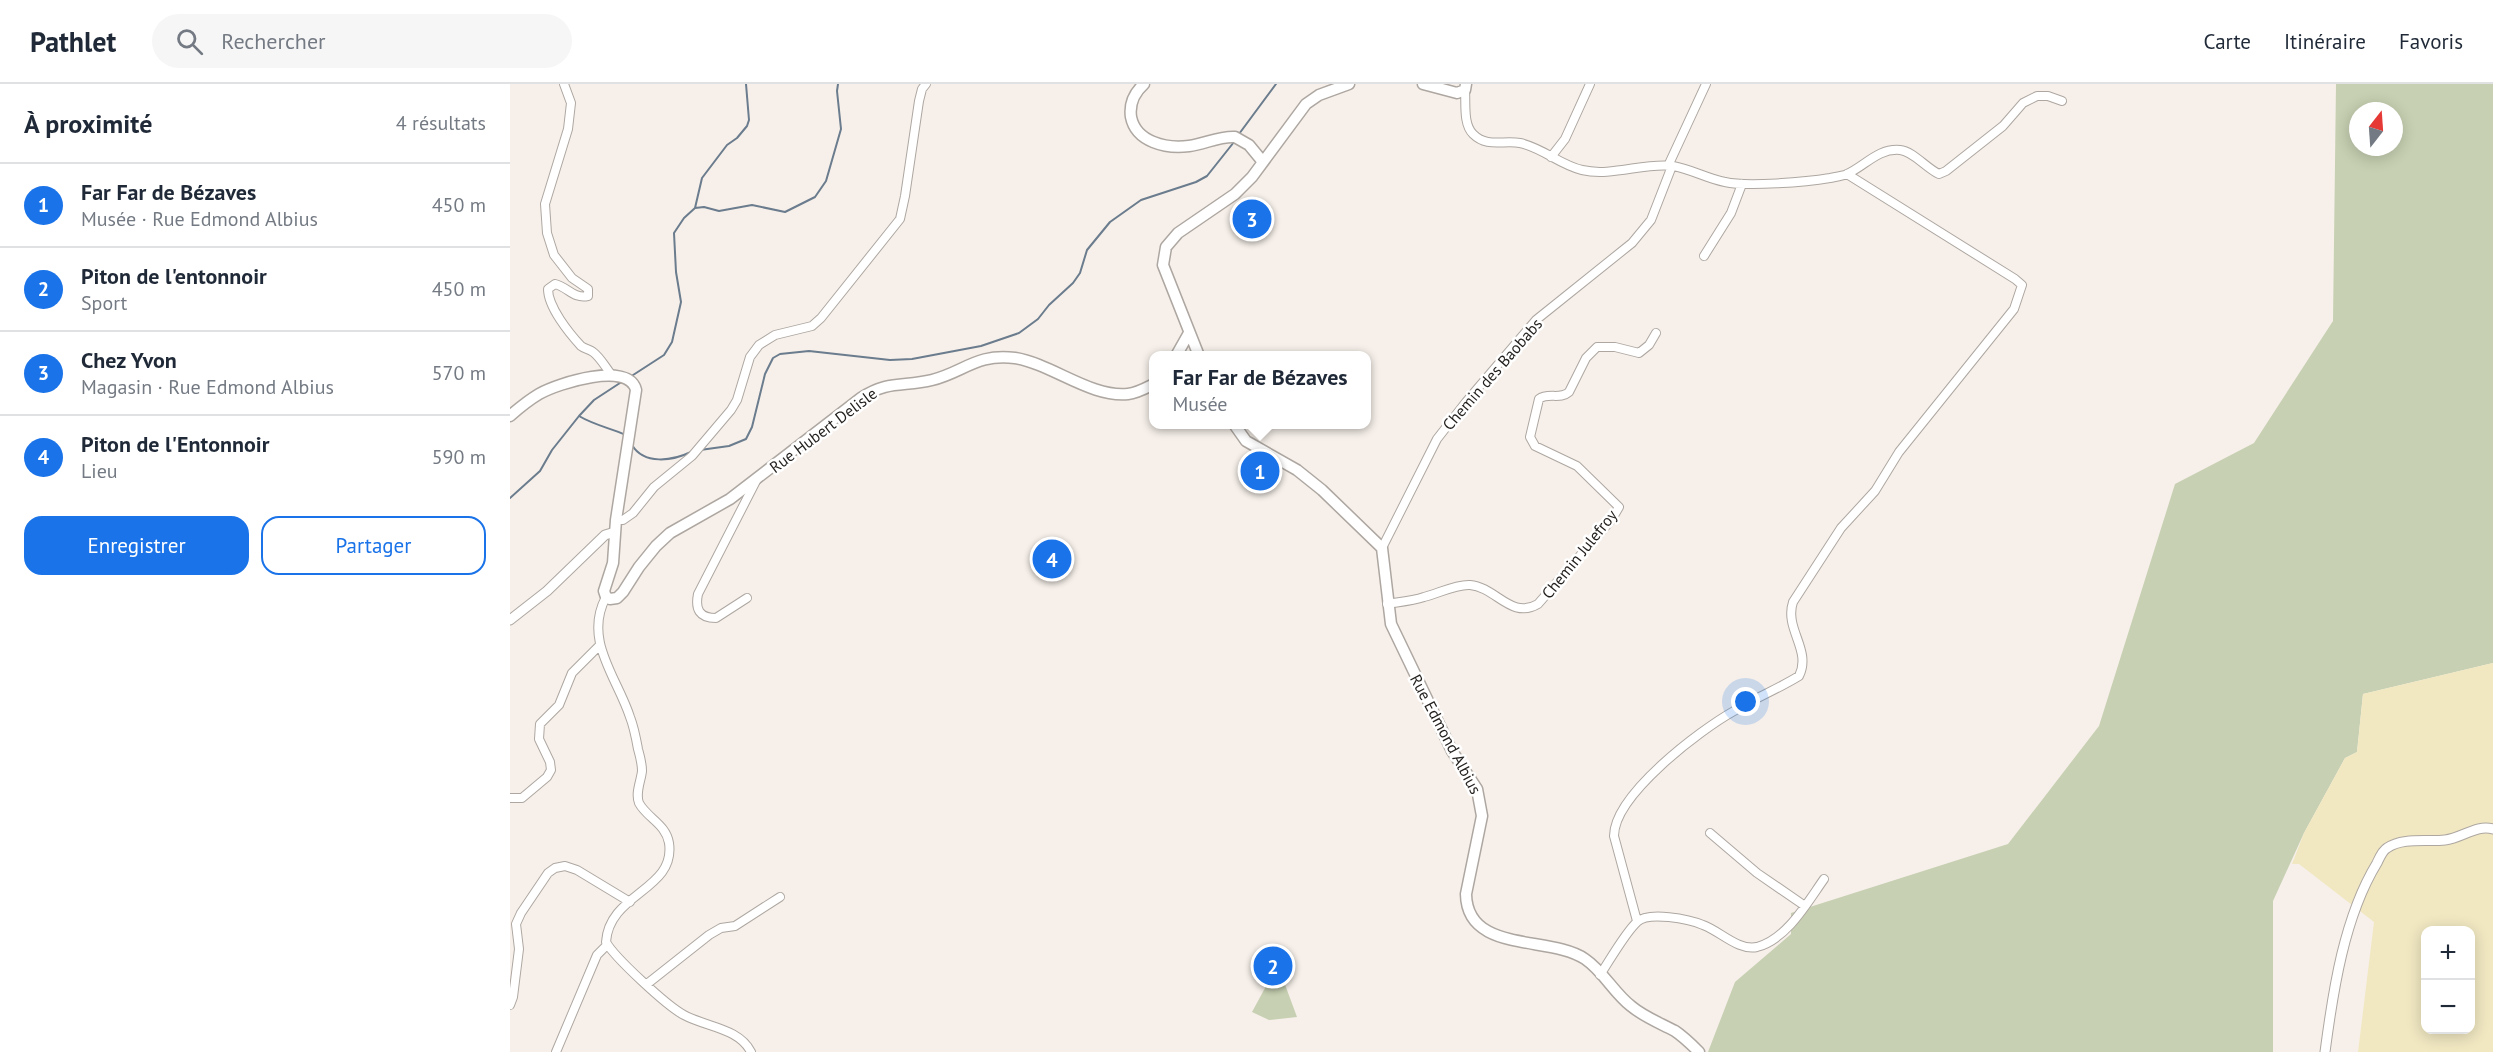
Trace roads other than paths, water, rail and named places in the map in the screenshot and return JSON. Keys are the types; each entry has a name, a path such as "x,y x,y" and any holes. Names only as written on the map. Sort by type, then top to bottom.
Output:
{"main road":[{"path":"1144,84 1136,92 1130,106 1132,120 1144,139 1165,146 1188,146 1228,137 1242,139 1260,159"},
{"path":"1197,351 1163,264 1166,247 1178,233 1235,194 1260,159 1306,104 1319,95 1349,84"},
{"path":"1424,84 1457,93 1466,87"},
{"path":"1179,351 1189,333"},
{"name":"Rue Hubert Delisle","path":"606,597 617,598 623,592 639,567 670,533 730,499 871,392 885,386 929,381 978,360 992,357 1014,358 1039,364 1084,384 1112,393 1129,394 1149,386"},
{"path":"510,416 539,394 553,387 616,375 632,381 636,390 616,526 613,563 604,591 606,597"},
{"path":"1237,429 1246,441 1298,470 1382,548"},
{"name":"Rue Edmond Albius","path":"1382,548 1391,624 1452,751 1477,789 1481,803 1482,816 1466,894 1466,907 1473,921 1500,936 1567,952 1585,959 1630,1006 1677,1032 1699,1052"}],"street":[{"path":"564,84 571,103 568,129 545,204 547,233 554,255 572,278 588,289 588,296 576,296 555,284 548,289 548,294 554,307 583,348 594,353 616,375"},
{"path":"510,620 547,591 604,535 633,513 661,480 692,456 737,400 753,351 775,335 803,329 821,318 900,219 919,101 926,84"},
{"path":"1551,157 1565,140 1590,84"},
{"name":"Chemin des Baobabs","path":"1382,548 1437,439 1536,320 1632,243 1651,220 1670,166 1706,84"},
{"path":"1466,87 1467,124 1471,132 1479,139 1493,144 1518,143 1538,149 1563,164 1583,171 1604,172 1670,166 1725,182 1742,184 1828,178 1847,174 1865,161 1895,150 1904,150 1939,174 2003,126 2023,104 2037,96 2048,96 2062,101"},
{"path":"1637,921 1614,836 1614,825 1626,802 1641,783 1705,729 1735,710 1799,676 1804,668 1804,656 1792,623 1790,612 1793,602 1841,528 1875,491 1899,452 2014,309 2021,293 2022,285 2015,279 1847,174"},
{"path":"1704,256 1731,213 1742,184"},
{"name":"Chemin Julefroy","path":"1387,604 1472,585 1489,592 1515,609 1530,609 1538,604 1605,527 1619,507 1576,466 1535,446 1530,437 1539,399 1543,396 1565,396 1586,358 1597,347 1615,347 1639,353 1649,345 1656,333"},
{"path":"747,598 716,618 702,615 696,604 698,594 757,480"},
{"path":"606,597 599,615 599,646 630,717 642,761 639,802 664,830 669,842 669,853 662,873 617,911 606,932 607,945 662,1000 682,1014 731,1032 747,1043 751,1052"},
{"path":"510,798 522,798 548,777 551,770 550,762 539,739 540,724 559,705 572,673 599,646"},
{"path":"2325,1052 2332,998 2351,923 2366,880 2385,849 2401,842 2446,840 2480,828 2493,829"},
{"path":"1710,833 1757,873 1805,906"},
{"path":"510,1005 519,949 516,924 548,873 555,868 565,866 576,870 630,902"},
{"path":"1600,975 1637,921 1651,915 1702,924 1747,948 1759,946 1777,937 1805,906 1824,879"},
{"path":"647,984 709,935 721,928 735,926 780,897"},
{"path":"556,1052 597,955 607,945"}],"waterway":[{"path":"695,208 702,178 727,145 737,138 747,126 749,120 746,84"},
{"path":"630,377 664,355 672,342 681,302 676,272 674,233 684,218 695,208 704,207 719,211 752,205 785,212 815,197 826,181 841,129 838,84"},
{"path":"1239,134 1276,84"},
{"path":"700,450 729,446 746,439 752,427 765,374 773,358 780,354 809,351 890,360 912,359 981,346 1019,333 1038,319 1049,305 1073,283 1080,273 1087,250 1110,222 1141,200 1196,182 1207,176 1234,142"},
{"path":"510,498 540,471 552,450 594,400 623,381"},
{"path":"579,416 626,435"},
{"path":"632,445 644,456 659,459 675,458 691,452"}],"place":[{"name":"Chez Yvon","path":"1252,219"},
{"name":"Far Far de Bézaves","path":"1260,471"},
{"name":"Piton de l'Entonnoir","path":"1052,559"},
{"name":"Piton de l'entonnoir","path":"1273,966"}]}
